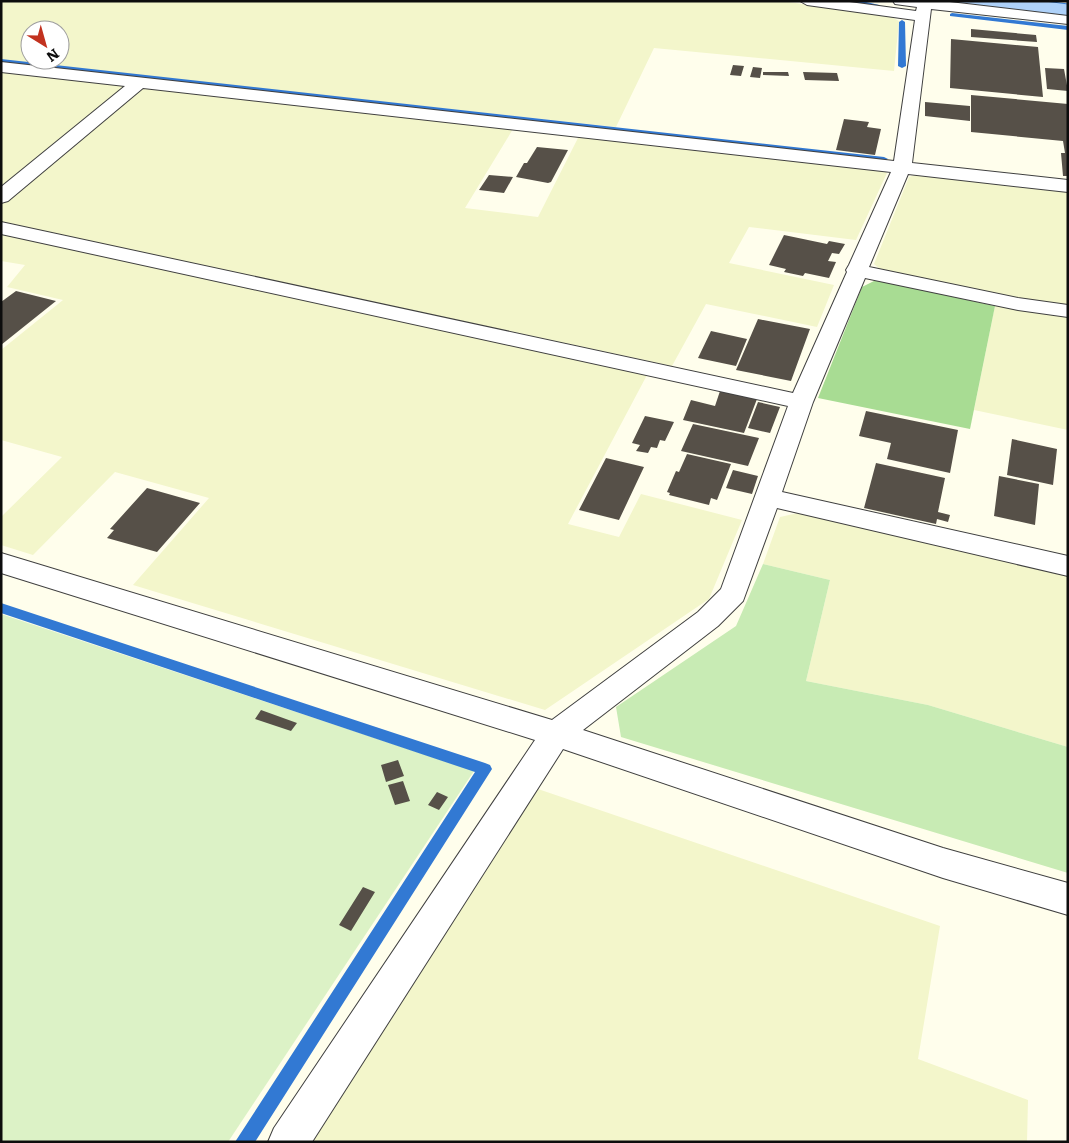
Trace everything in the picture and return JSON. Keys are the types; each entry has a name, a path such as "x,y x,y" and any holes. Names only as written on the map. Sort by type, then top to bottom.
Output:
{"street":[{"path":"806,1 1068,20"},
{"path":"900,1 924,10 1068,33"},
{"path":"288,1142 556,734 708,619 733,594 801,402 856,270 902,167 924,10"},
{"path":"1,66 1068,186"},
{"path":"1,198 140,82"},
{"path":"1,228 801,402"},
{"path":"856,270 1018,304 1068,311"},
{"path":"768,497 1068,566"},
{"path":"1,563 556,734 944,863 1068,899"}],"green space":[{"path":"1,1 781,1 890,16 899,21 894,71 654,48 616,127 70,68 70,20 20,20 20,62 1,60"},
{"path":"1,69 131,84 1,188"},
{"path":"142,86 513,129 465,208 538,217 579,136 881,170 887,173 856,240 749,227 729,263 834,285 817,327 706,304 672,366 1,222 1,202"},
{"path":"921,173 1068,191 1068,305 1019,299 880,269 874,264 909,177"},
{"path":"1,233 647,375 568,524 619,537 641,494 742,520 709,599 545,710 133,585 209,498 115,472 33,555 1,545 1,517 62,457 1,440 1,350 63,300 7,287 25,265 1,261"},
{"path":"876,280 995,306 970,429 818,398 862,287"},
{"path":"995,306 1068,316 1068,430 974,410"},
{"path":"798,513 1068,575 1068,747 928,705 806,681 830,580 763,564 780,517"},
{"path":"763,564 830,580 806,681 928,705 1068,747 1068,873 621,737 616,707 736,626"},
{"path":"1,614 474,771 228,1142 1,1142"},
{"path":"538,789 940,926 918,1059 1028,1100 1027,1142 312,1142"}],"water":[{"path":"938,1 1045,1 1068,4 1068,16"}],"building":[{"path":"971,29 1036,35 1037,42 971,37"},
{"path":"951,39 1038,47 1043,97 950,88"},
{"path":"733,65 744,66 741,76 730,75"},
{"path":"753,67 762,68 760,78 750,77"},
{"path":"1045,68 1064,69 1068,91 1047,89"},
{"path":"763,72 788,72 789,76 763,75"},
{"path":"803,72 837,73 839,81 805,80"},
{"path":"971,95 1068,104 1068,176 1063,176 1061,153 1065,153 1063,141 971,132"},
{"path":"925,102 970,106 970,121 925,116"},
{"path":"844,119 869,122 867,127 881,129 875,155 836,150"},
{"path":"537,147 568,150 551,182 516,177"},
{"path":"489,175 513,177 504,193 479,190"},
{"path":"784,235 827,244 829,241 845,244 839,254 832,253 828,261 836,262 829,278 805,273 803,276 784,272 786,269 769,265"},
{"path":"16,291 56,301 1,345 1,302"},
{"path":"758,319 810,329 791,381 736,370"},
{"path":"711,331 747,339 736,366 698,358"},
{"path":"720,391 757,399 744,433 683,420 691,400 715,406"},
{"path":"758,402 780,407 770,433 748,428"},
{"path":"866,411 958,430 950,473 887,459 891,443 859,436"},
{"path":"645,416 674,422 665,441 660,440 657,448 651,447 648,453 636,451 640,445 632,443"},
{"path":"693,424 759,438 748,466 681,451"},
{"path":"1012,439 1057,449 1053,485 1007,475"},
{"path":"687,454 731,464 717,500 711,498 709,505 669,495 670,493 667,492 676,471 679,472"},
{"path":"606,458 644,467 619,520 579,510"},
{"path":"876,463 945,478 938,512 950,515 948,522 937,519 936,524 864,508"},
{"path":"733,470 758,476 752,494 726,488"},
{"path":"999,476 1039,484 1035,525 994,516"},
{"path":"147,488 200,503 157,552 107,538 114,530 110,529"},
{"path":"261,710 297,723 291,731 255,719"},
{"path":"398,760 404,776 386,782 381,765"},
{"path":"403,781 410,801 395,805 388,785"},
{"path":"437,792 448,797 439,810 428,805"},
{"path":"363,887 375,892 351,931 339,925"}],"waterway":[{"path":"844,1 876,5"},
{"path":"952,15 1068,28"},
{"path":"902,22 902,66"},
{"path":"1,61 884,159"},
{"path":"1,608 485,769 244,1142"}]}
